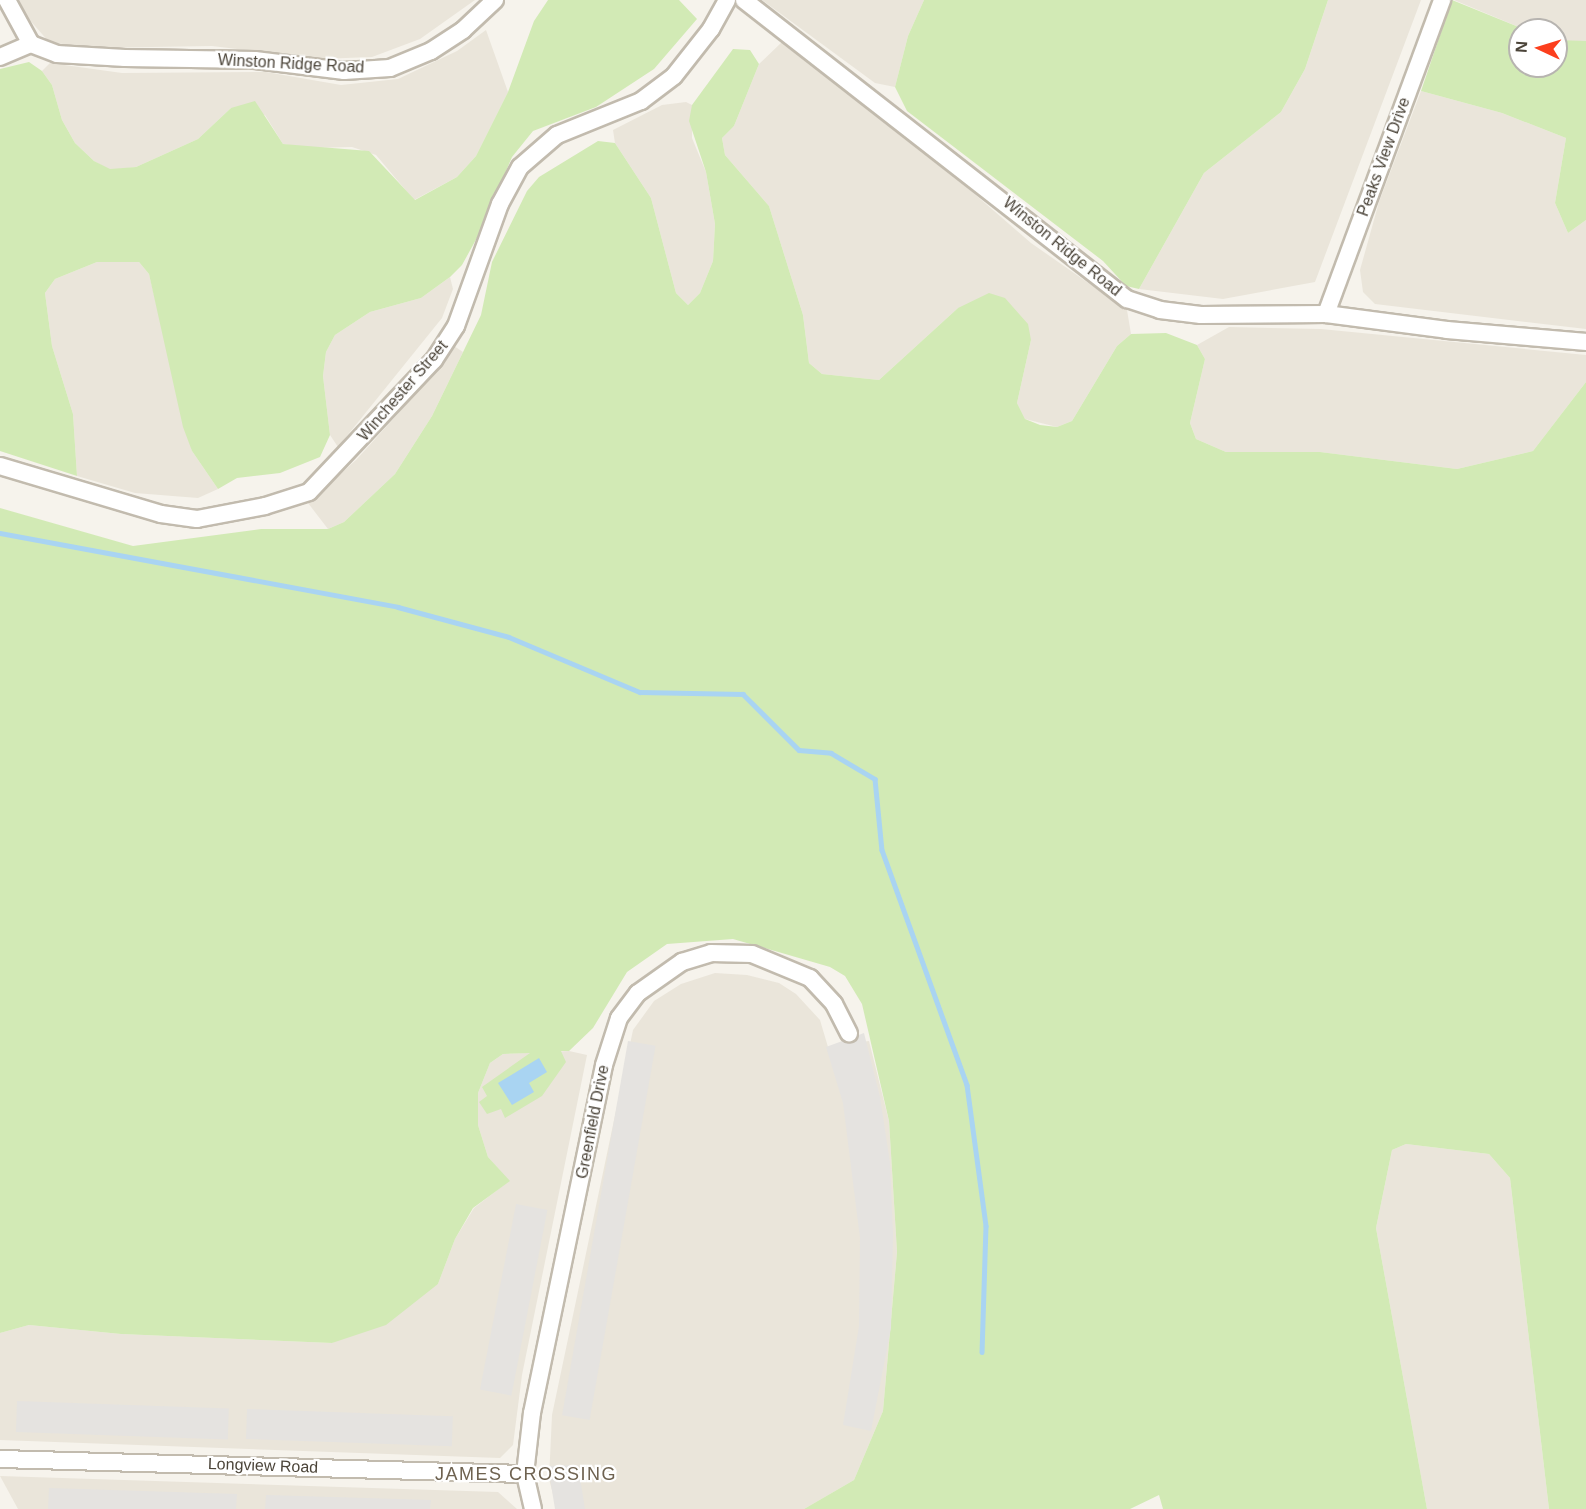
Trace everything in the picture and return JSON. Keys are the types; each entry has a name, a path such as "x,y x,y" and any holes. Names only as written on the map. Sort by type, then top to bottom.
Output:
{"street":[{"path":"0,57 31,44 7,0"},
{"name":"Winston Ridge Road","path":"31,44 57,54 125,58 255,60 344,71 390,68 439,45 463,30 495,0"},
{"name":"Winchester Street","path":"0,466 161,514 197,519 265,506 309,492 434,360 456,326 500,204 520,167 557,135 641,100 674,75 711,29 727,0"},
{"name":"Winston Ridge Road","path":"744,0 1127,299 1160,310 1201,315 1326,314 1447,330 1586,342"},
{"name":"Peaks View Drive","path":"1326,314 1442,0"},
{"name":"Greenfield Drive","path":"533,1509 525,1474 532,1413 604,1065 619,1018 630,1002 682,962 711,953 752,954 810,978 834,1004 849,1033"},
{"name":"Longview Road","path":"0,1459 525,1474"}],"shaded area":[{"path":"19,0 475,0 420,39 372,57 319,59 212,46 91,48 49,42 28,18"},
{"path":"762,0 924,0 908,36 895,87 875,83"},
{"path":"1328,0 1421,0 1315,282 1223,299 1139,289 1204,173 1281,112 1305,69"},
{"path":"1454,0 1586,0 1586,41 1568,42 1568,18 1508,18 1508,22"},
{"path":"486,30 508,92 476,156 457,177 414,200 376,155 352,147 308,148 283,144 265,115 231,108 198,139 136,167 110,170 94,161 75,143 62,120 52,85 42,71 50,63 122,73 266,72 341,85 398,79 457,51"},
{"path":"782,42 955,177 1031,243 1127,310 1131,334 1117,346 1072,421 1057,427 1025,419 1017,403 1031,340 958,308 879,380 822,374 809,363 803,315 769,206 725,155 722,138 734,126 759,64"},
{"path":"1421,91 1502,113 1566,138 1555,203 1568,233 1586,220 1586,329 1375,304 1363,292 1360,270 1379,202"},
{"path":"686,102 692,105 692,138 706,172 715,224 713,261 700,293 688,305 676,293 651,198 615,143 613,130 662,105"},
{"path":"97,262 139,262 149,274 192,451 218,489 198,498 135,493 77,476 73,414 52,346 45,293 55,279"},
{"path":"450,277 453,289 442,318 338,447 330,435 323,376 326,352 335,335 370,312 421,298"},
{"path":"1229,327 1321,329 1586,355 1586,382 1533,451 1457,469 1320,452 1226,452 1196,439 1190,423 1205,359 1197,345"},
{"path":"451,344 463,352 432,416 395,474 344,522 328,529 308,503 356,460 405,406"},
{"path":"715,973 747,975 779,983 796,994 820,1020 828,1047 869,1041 889,1121 897,1252 883,1411 854,1480 804,1509 557,1509 549,1479 552,1415 633,1030 654,1001 681,984"},
{"path":"864,1033 880,1097 890,1163 893,1234 891,1328 871,1431 843,1425 859,1326 860,1238 843,1103 826,1047"},
{"path":"628,1041 656,1046 590,1420 562,1415"},
{"path":"569,1051 587,1055 522,1375 513,1445 500,1458 0,1440 0,1333 29,1325 121,1334 332,1343 438,1284 455,1239 474,1208 509,1181 488,1157 478,1125 478,1093 490,1063 503,1054"},
{"path":"1406,1144 1489,1154 1510,1178 1549,1509 1427,1509 1376,1228 1392,1150"},
{"path":"516,1204 547,1210 511,1396 480,1390"},
{"path":"17,1401 229,1408 228,1439 16,1432"},
{"path":"247,1409 453,1416 452,1446 246,1439"},
{"path":"578,1465 585,1509 555,1509 548,1466"},
{"path":"0,1476 498,1492 517,1509 18,1509"},
{"path":"49,1488 237,1494 236,1509 48,1509"},
{"path":"266,1495 431,1500 430,1509 265,1509"}],"green space":[{"path":"548,0 679,0 697,19 654,69 596,107 533,131 512,157 478,236 462,265 450,277 421,298 370,312 335,335 326,352 323,376 330,435 320,457 280,473 237,478 218,489 192,451 183,427 149,274 139,262 97,262 55,279 45,293 52,346 73,414 77,476 0,451 0,69 29,62 42,71 52,85 62,120 75,143 94,161 110,169 136,167 198,139 231,108 255,101 283,144 369,151 415,200 457,177 476,156 508,92 534,21"},
{"path":"924,0 1328,0 1305,69 1281,112 1204,173 1139,289 1126,286 1103,261 907,111 895,87 908,36"},
{"path":"1452,0 1508,23 1508,78 1568,78 1568,40 1586,41 1586,220 1568,233 1555,203 1566,138 1502,113 1421,91"},
{"path":"733,49 750,50 759,64 734,126 722,138 725,155 769,206 803,315 809,363 822,374 879,380 958,308 989,293 1005,298 1028,324 1031,340 1017,403 1025,419 1040,425 1057,427 1072,421 1117,346 1131,334 1166,333 1197,345 1205,359 1190,423 1196,439 1226,452 1320,452 1457,469 1533,451 1586,382 1586,1509 1549,1509 1510,1178 1489,1154 1406,1144 1392,1150 1376,1228 1427,1509 1163,1509 1159,1495 1130,1509 804,1509 854,1480 883,1411 897,1252 889,1121 862,1004 845,976 830,967 733,939 667,944 627,972 593,1028 569,1051 561,1051 566,1062 542,1096 505,1118 501,1109 487,1114 479,1102 487,1096 482,1087 530,1053 503,1054 490,1063 478,1093 478,1125 488,1157 510,1181 473,1208 455,1239 438,1284 386,1325 332,1343 121,1334 29,1325 0,1333 0,508 133,546 261,529 328,529 344,522 395,474 432,416 481,315 492,262 527,191 539,177 598,141 615,143 651,198 676,293 688,305 700,293 713,261 715,224 706,172 689,121 692,105"}],"water":[{"path":"539,1058 547,1072 529,1083 534,1092 512,1105 498,1083"}],"waterway":[{"path":"0,533 398,607 509,637 640,692 743,694 799,750 831,753 875,779 882,850 967,1085 986,1226 982,1352"}],"district":[{"name":"JAMES CROSSING","path":"526,1474"}]}
